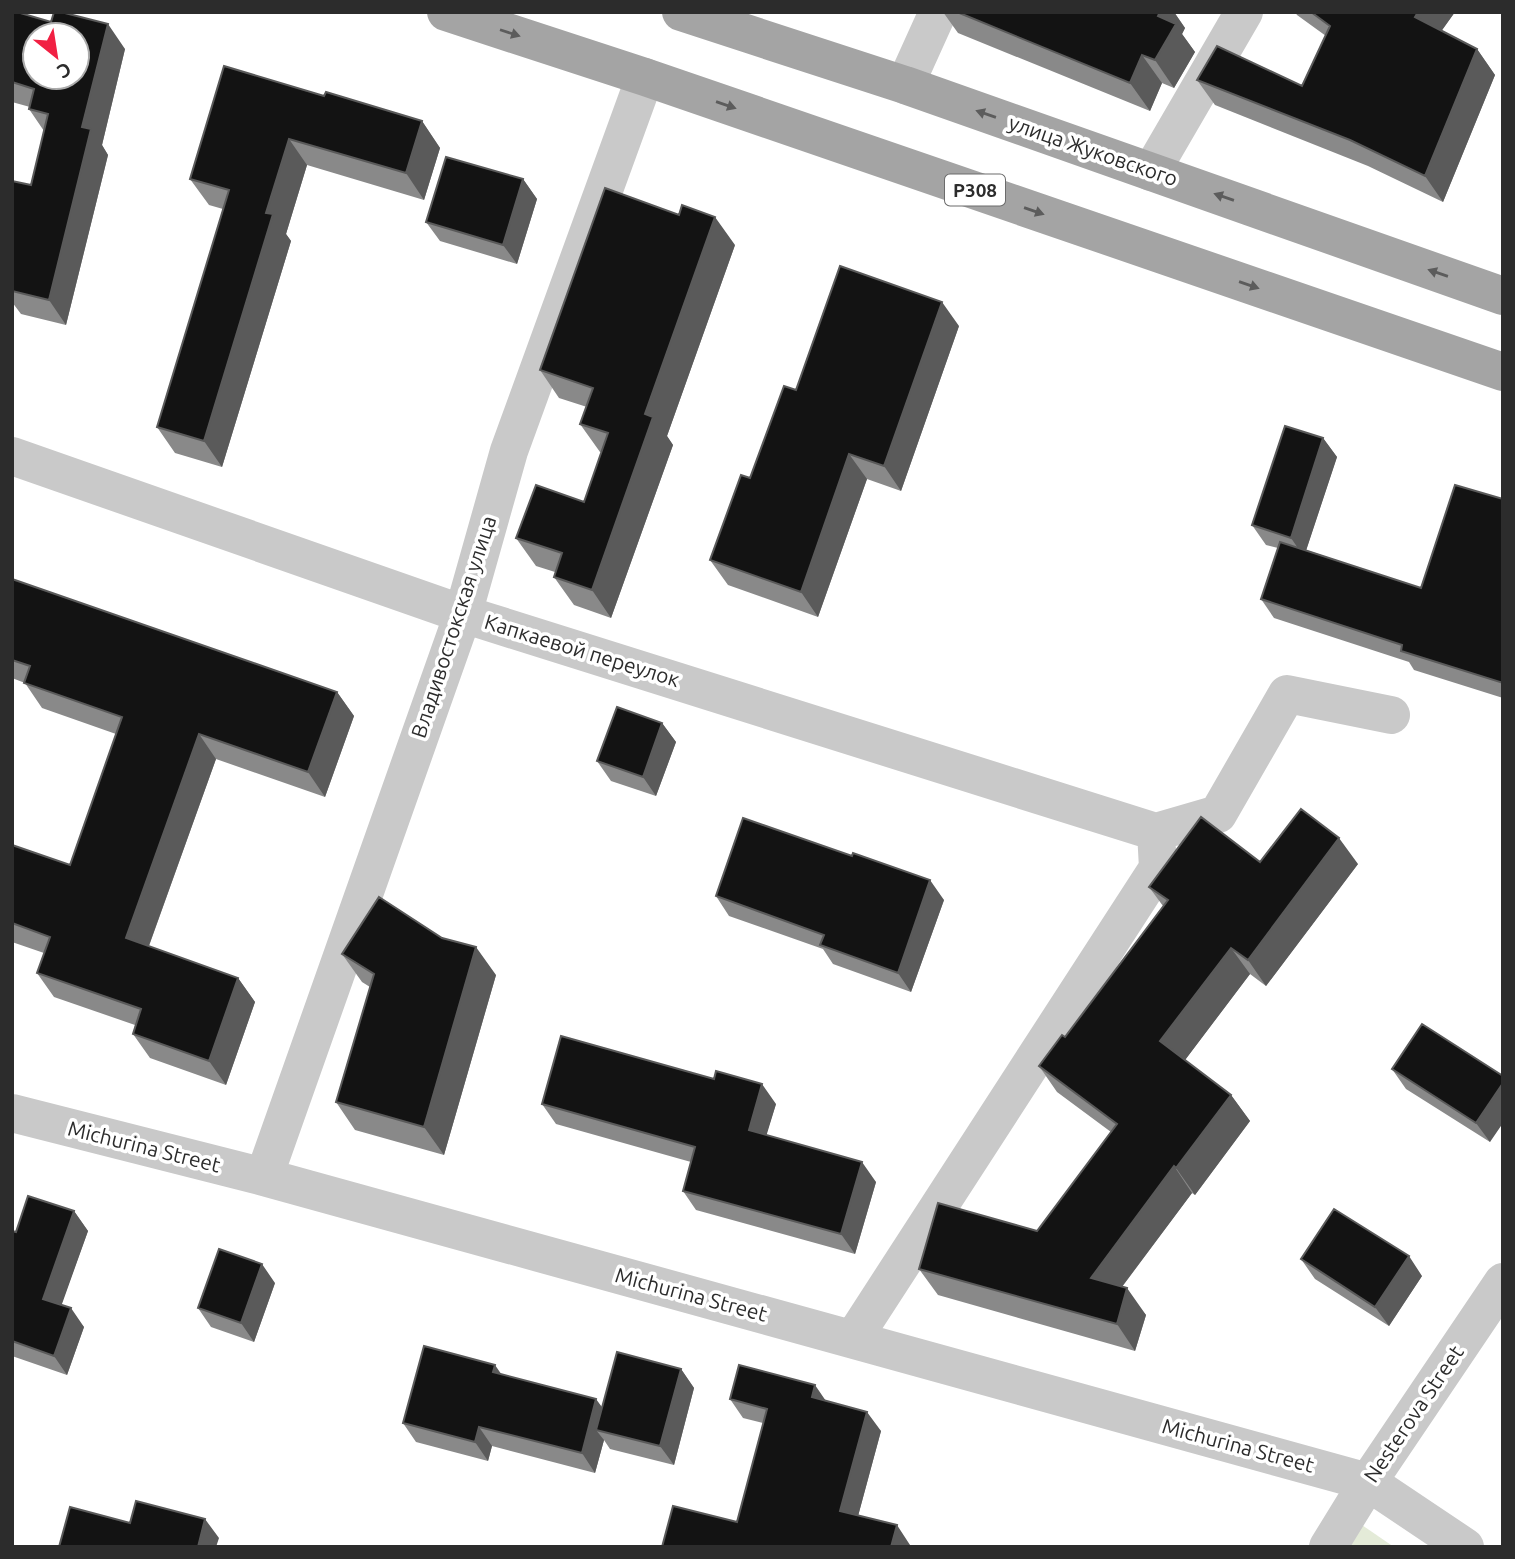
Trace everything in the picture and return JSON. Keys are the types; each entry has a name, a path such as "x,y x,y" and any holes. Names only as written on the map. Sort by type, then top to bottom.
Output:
{"main road":[{"name":"P308","path":"446,12 645,77 1503,372"},
{"name":"улица Жуковского","path":"681,12 905,85 1503,296"}],"street":[{"path":"905,85 937,12"},
{"path":"1151,172 1244,12"},
{"name":"Владивостокская улица","path":"264,1177 463,614 509,451 645,77"},
{"name":"Капкаевой переулок","path":"12,456 463,614 1156,832"},
{"path":"853,1339 1158,869 1156,832 1218,814 1287,694 1391,715"},
{"name":"Michurina Street","path":"12,1113 264,1177 1368,1482 1465,1547"},
{"name":"Nesterova Street","path":"1328,1547 1368,1482 1503,1282"}],"green space":[{"path":"1359,1523 1394,1547 1344,1547"}],"building":[{"path":"12,12 48,21 21,21 21,85 12,82"},
{"path":"54,12 108,24 82,127 91,129 49,300 12,291 12,181 31,185 48,114 29,109 34,91 91,91 91,21 51,21"},
{"path":"957,12 1160,12 1158,16 1176,24 1155,60 1142,55 1130,83"},
{"path":"1311,12 1418,12 1415,17 1477,49 1425,176 1350,140 1197,80 1217,46 1302,86 1330,26"},
{"path":"224,66 324,96 326,92 422,121 406,173 289,139 266,213 273,214 204,441 157,427 229,190 190,179"},
{"path":"446,157 523,179 503,245 426,222"},
{"path":"605,188 679,215 682,205 715,217 645,414 653,417 592,590 554,577 562,553 516,538 536,485 584,502 608,433 580,424 593,388 540,370"},
{"path":"840,266 942,302 884,466 849,454 801,592 710,560 741,475 750,478 784,386 796,390"},
{"path":"1285,426 1323,438 1291,538 1252,525"},
{"path":"1455,485 1503,499 1503,683 1401,651 1402,645 1261,599 1280,542 1421,588"},
{"path":"12,579 337,692 308,772 199,734 126,938 238,978 209,1061 133,1034 141,1009 37,973 50,937 12,923 12,845 70,865 122,717 24,683 30,666 12,660"},
{"path":"617,707 662,723 643,777 597,761"},
{"path":"1301,809 1339,838 1248,960 1231,948 1160,1041 1231,1095 1176,1168 1174,1166 1091,1278 1127,1288 1117,1324 919,1269 938,1203 1037,1231 1117,1124 1039,1066 1062,1035 1065,1037 1168,900 1149,887 1201,817 1260,862"},
{"path":"743,818 930,880 898,973 820,945 824,935 716,896"},
{"path":"379,897 442,938 476,947 424,1127 336,1102 374,974 342,954"},
{"path":"1422,1024 1503,1076 1503,1083 1476,1123 1392,1069"},
{"path":"561,1036 714,1079 716,1071 762,1084 749,1130 862,1162 841,1234 683,1191 695,1147 542,1104"},
{"path":"28,1196 74,1211 43,1299 71,1308 54,1356 12,1341 12,1231 16,1232"},
{"path":"1334,1209 1409,1256 1375,1307 1301,1259"},
{"path":"219,1249 262,1264 241,1323 198,1308"},
{"path":"424,1346 495,1365 493,1372 596,1399 582,1453 479,1427 475,1442 403,1423"},
{"path":"617,1352 681,1369 660,1446 596,1430"},
{"path":"739,1365 815,1385 812,1397 867,1412 840,1511 897,1525 891,1547 662,1547 673,1506 737,1522 767,1409 730,1399"},
{"path":"136,1501 205,1519 198,1547 59,1547 70,1507 130,1523"}]}
